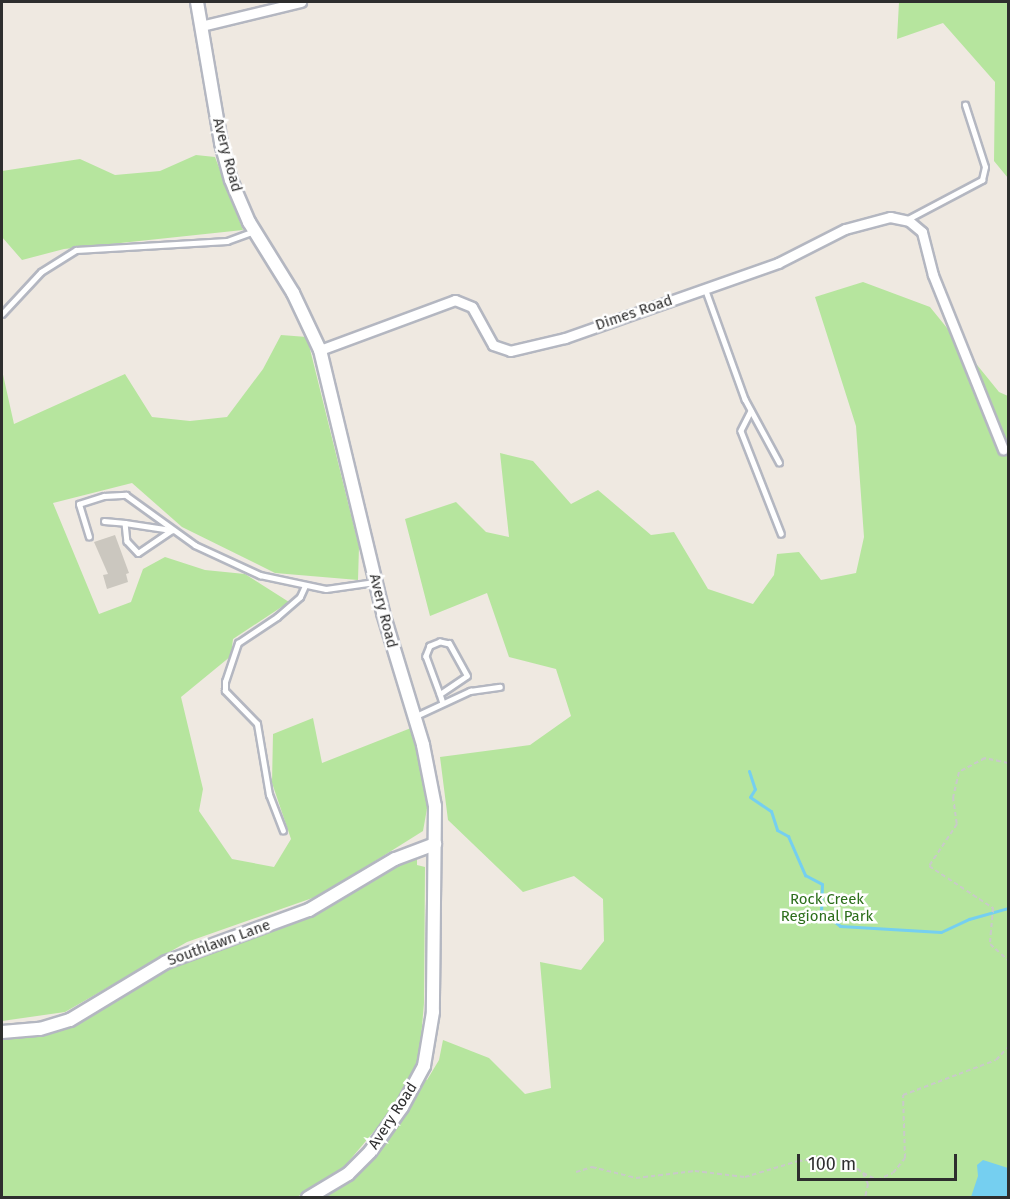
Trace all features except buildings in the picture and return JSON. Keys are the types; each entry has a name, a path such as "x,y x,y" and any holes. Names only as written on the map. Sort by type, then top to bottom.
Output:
{"street":[{"name":"Avery Road","path":"197,2 221,143 231,180 254,231 293,293 320,350 375,582 433,790 435,844 433,1012 424,1066 402,1107 370,1152 348,1174 308,1197"},
{"path":"201,26 301,2"},
{"name":"Dimes Road","path":"320,350 455,300 472,308 493,345 510,351 565,338 778,263 845,228 872,219 906,221"},
{"path":"906,221 922,232 933,275 1003,449"},
{"name":"Southlawn Lane","path":"2,1032 40,1029 70,1020 166,962 309,910 395,859 435,844"}],"lane":[{"path":"906,221 982,180 985,167 965,105"},
{"path":"2,314 40,272 76,250 227,242 254,231"},
{"path":"705,288 751,411 779,462"},
{"path":"751,411 741,431 782,532"},
{"path":"89,537 79,504 104,496 135,498 172,530 260,575 305,586 345,588 375,582"},
{"path":"104,521 172,530"},
{"path":"125,523 127,541 138,553 172,530"},
{"path":"283,831 269,795 257,724 225,692 225,682 238,643 292,603 305,586"},
{"path":"440,694 466,676 449,644 440,642 430,646 426,656 443,703"},
{"path":"414,717 470,691 500,687"}],"path":[{"path":"1008,763 986,758 959,772 953,797 957,824 929,866 993,908 990,944 1008,960"},
{"path":"576,1172 592,1167 636,1178 695,1171 745,1177 798,1161 825,1158 845,1160 877,1180 893,1173 905,1158 903,1095 996,1060 1008,1047"},
{"path":"863,1173 868,1184 865,1197"}],"green space":[{"path":"899,2 1008,2 1008,178 994,161 995,82 943,23 897,39"},
{"path":"196,155 215,157 243,230 64,249 22,260 2,237 2,171 80,159 115,175 160,171"},
{"name":"Rock Creek Regional Park","path":"863,282 930,307 999,392 1008,396 1008,1197 319,1198 349,1178 422,1078 427,1080 439,1060 443,1040 489,1058 525,1094 551,1088 540,962 581,970 604,941 603,899 574,876 523,892 448,820 440,757 530,745 571,716 556,669 509,657 487,593 430,616 405,519 456,502 486,532 509,537 500,453 533,461 571,504 598,490 651,535 674,532 708,589 753,604 774,575 777,554 799,552 821,580 856,573 864,537 856,426 815,297"},
{"path":"281,335 307,337 359,547 358,580 275,573 182,527 132,483 53,503 99,614 131,602 143,569 165,557 205,570 245,574 289,602 233,639 231,656 181,697 203,789 199,811 232,859 274,867 291,839 272,783 273,734 313,718 322,763 411,728 428,803 423,831 321,895 187,942 65,1012 2,1021 2,370 14,424 125,374 152,417 190,421 227,417 263,369"},
{"path":"417,854 417,865 425,867 424,1003 420,1050 413,1075 397,1104 344,1167 297,1197 2,1197 2,1037 57,1029 84,1019 174,963 244,937"}],"water":[{"path":"983,1160 1008,1168 1008,1197 971,1197 978,1176 977,1165"}],"waterway":[{"path":"749,771 755,789 750,797 771,811 777,830 788,836 805,875 822,884 821,911 840,926 941,932 969,919 1008,908"}]}
